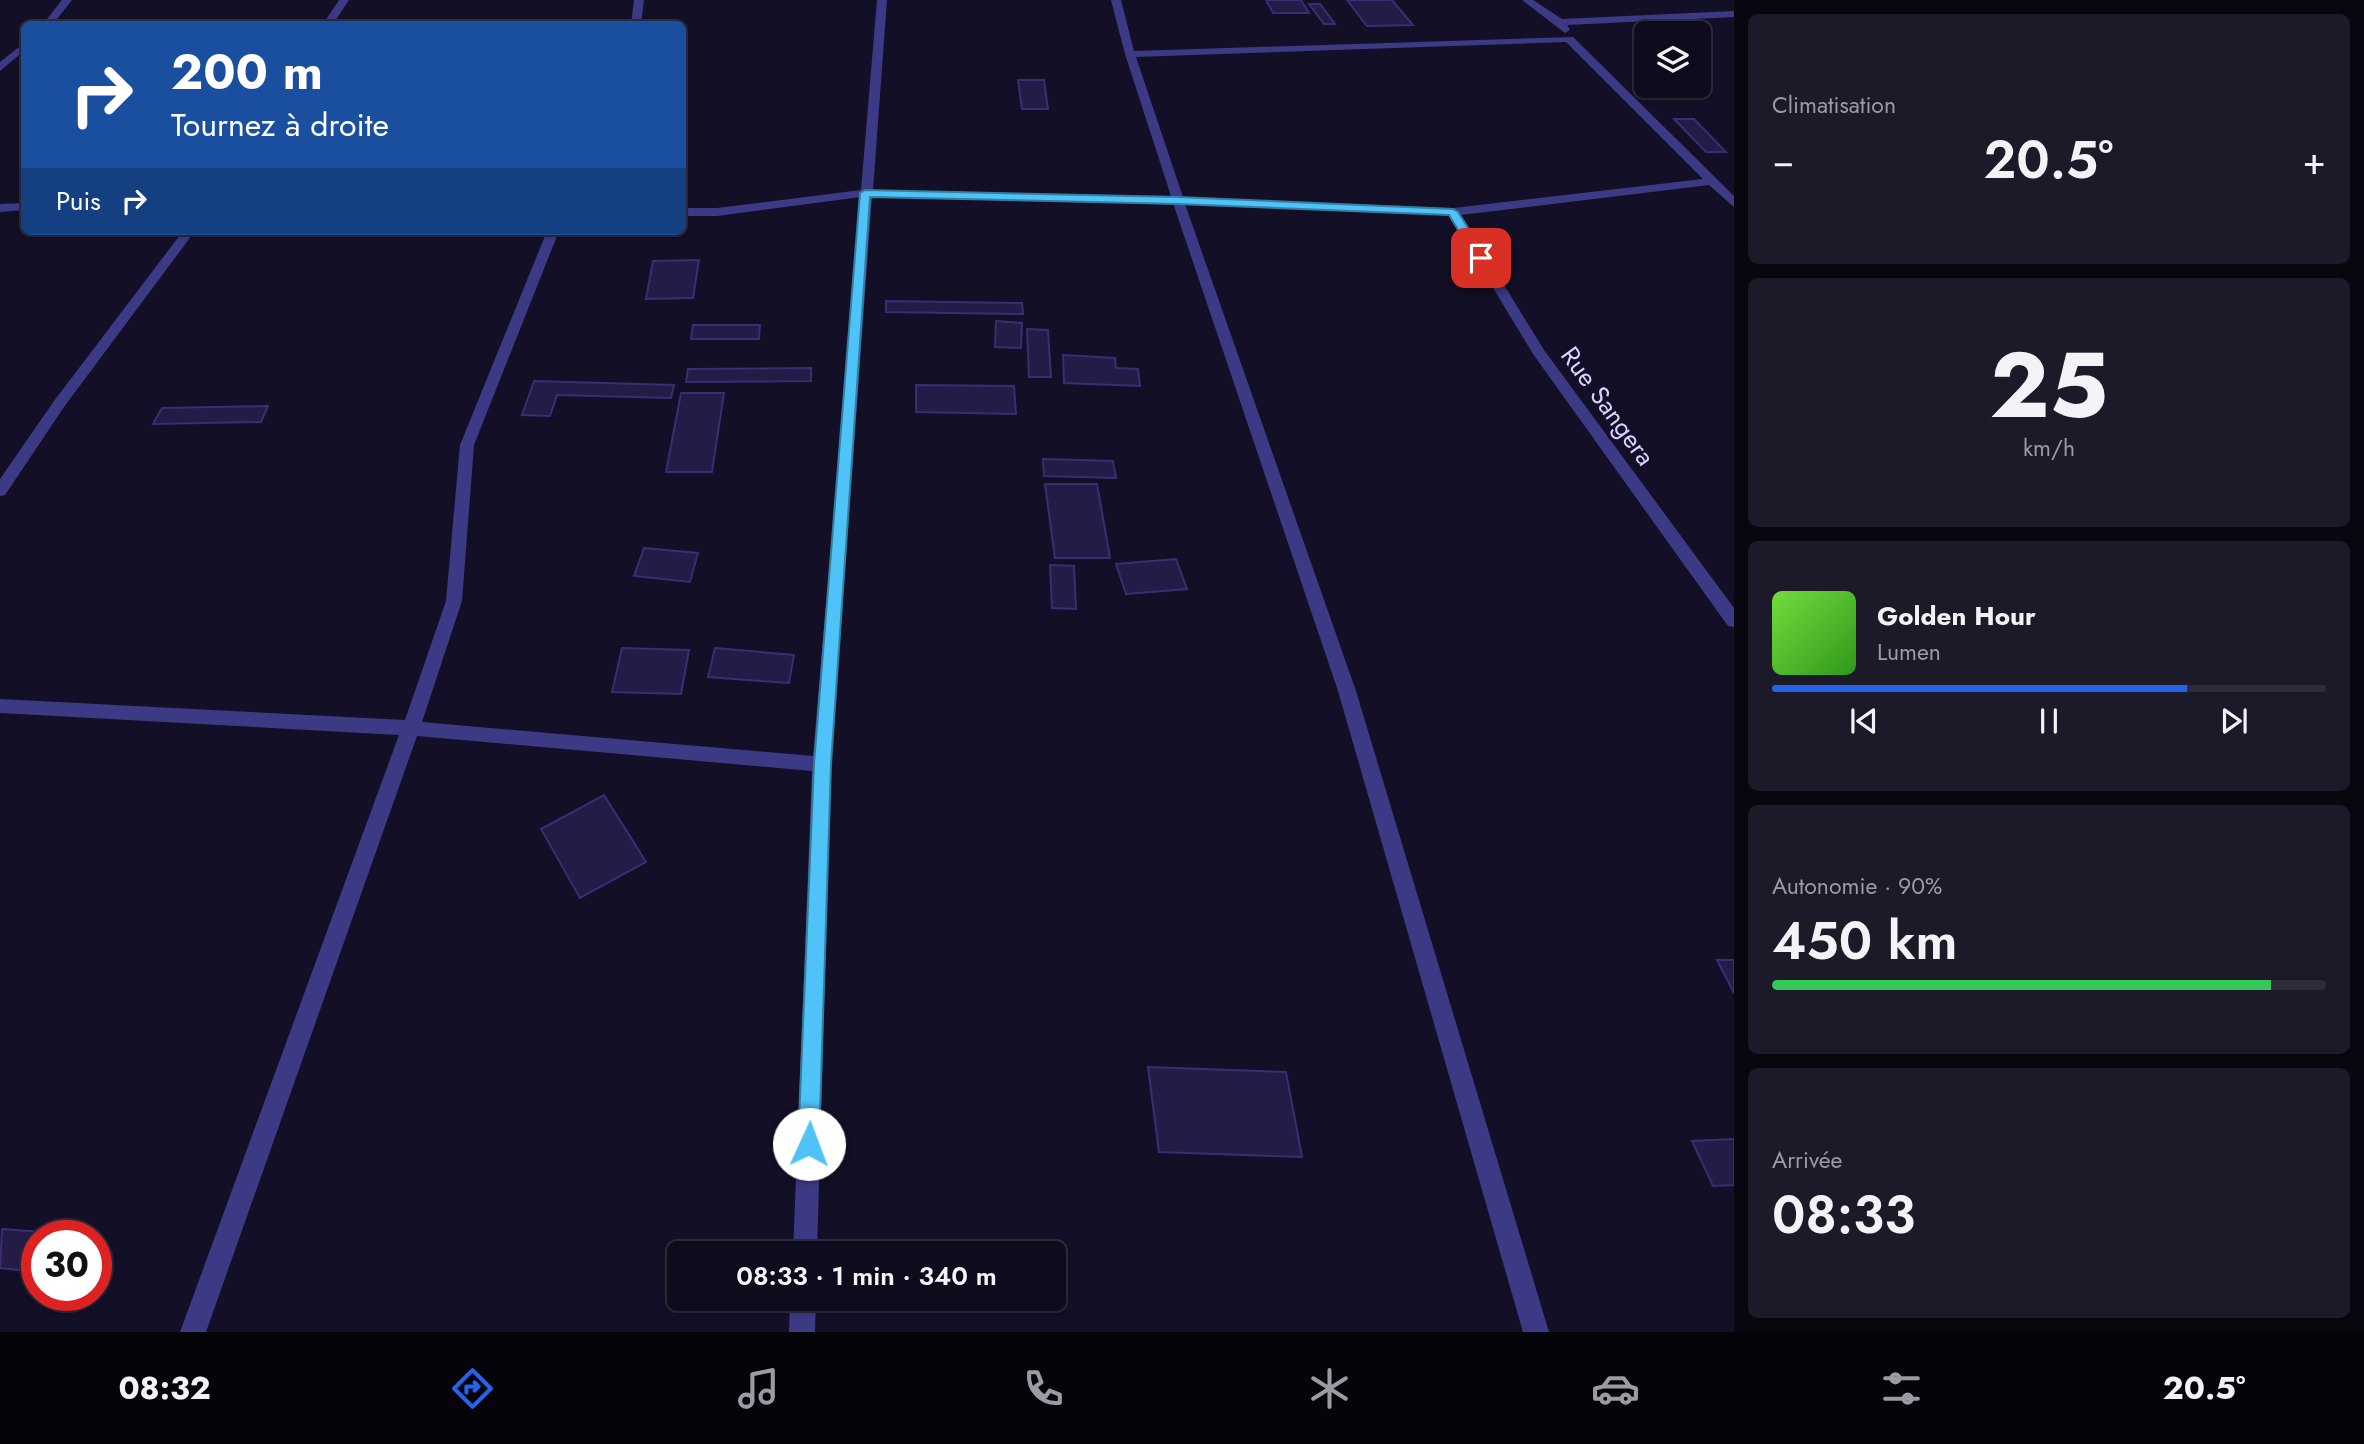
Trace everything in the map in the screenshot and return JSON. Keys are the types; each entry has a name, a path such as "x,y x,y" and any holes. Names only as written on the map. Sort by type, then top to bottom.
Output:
{"street":[{"path":"50,21 67,0"},
{"path":"330,21 344,0"},
{"path":"636,21 639,0"},
{"path":"805,1241 822,764 882,0"},
{"path":"1116,0 1130,54 1178,200 1347,691 1536,1332"},
{"path":"1527,0 1560,22 1569,39 1734,203"},
{"path":"1560,22 1734,14"},
{"path":"1130,54 1569,39"},
{"path":"0,68 21,49"},
{"path":"686,212 717,212 865,193 1178,200 1453,212 1713,181"},
{"path":"0,208 21,207"},
{"name":"Rue Sangera","path":"1453,212 1538,351 1734,621"},
{"path":"0,491 60,404 187,235"},
{"path":"193,1332 411,729 454,601 467,445 551,235"},
{"path":"0,706 411,729 822,764"},
{"path":"802,1332 803,1311"}],"building":[{"path":"1266,0 1301,0 1309,13 1273,13"},
{"path":"1347,0 1392,0 1413,25 1367,26"},
{"path":"1309,4 1320,4 1335,24 1324,24"},
{"path":"1018,80 1044,80 1048,109 1022,109"},
{"path":"1674,119 1694,119 1726,152 1706,152"},
{"path":"699,260 693,298 646,299 653,261"},
{"path":"886,301 1022,303 1023,314 886,312"},
{"path":"996,321 1022,323 1021,348 995,347"},
{"path":"693,325 760,325 759,339 691,339"},
{"path":"1027,329 1048,330 1051,377 1029,377"},
{"path":"1063,355 1115,358 1116,368 1138,369 1140,386 1064,383"},
{"path":"811,368 811,381 686,382 688,369"},
{"path":"534,381 674,385 671,398 557,395 550,416 522,415"},
{"path":"916,385 1014,386 1016,414 916,412"},
{"path":"681,393 724,393 712,472 666,472"},
{"path":"268,406 261,422 153,424 162,408"},
{"path":"1043,459 1113,461 1116,478 1044,476"},
{"path":"1045,484 1097,484 1110,558 1055,558"},
{"path":"644,548 698,553 690,582 634,576"},
{"path":"1176,559 1187,589 1126,594 1116,564"},
{"path":"1050,565 1074,566 1076,609 1052,608"},
{"path":"622,648 689,650 681,694 612,692"},
{"path":"715,648 794,655 789,683 708,677"},
{"path":"604,795 646,862 580,898 541,829"},
{"path":"1717,960 1734,960 1734,993"},
{"path":"1148,1067 1286,1072 1302,1157 1159,1152"},
{"path":"1734,1139 1734,1185 1713,1186 1692,1141"},
{"path":"2,1229 21,1230 21,1270 0,1268"}],"route":[{"path":"809,1144 822,764 865,193 1178,200 1453,212 1481,258"}]}
